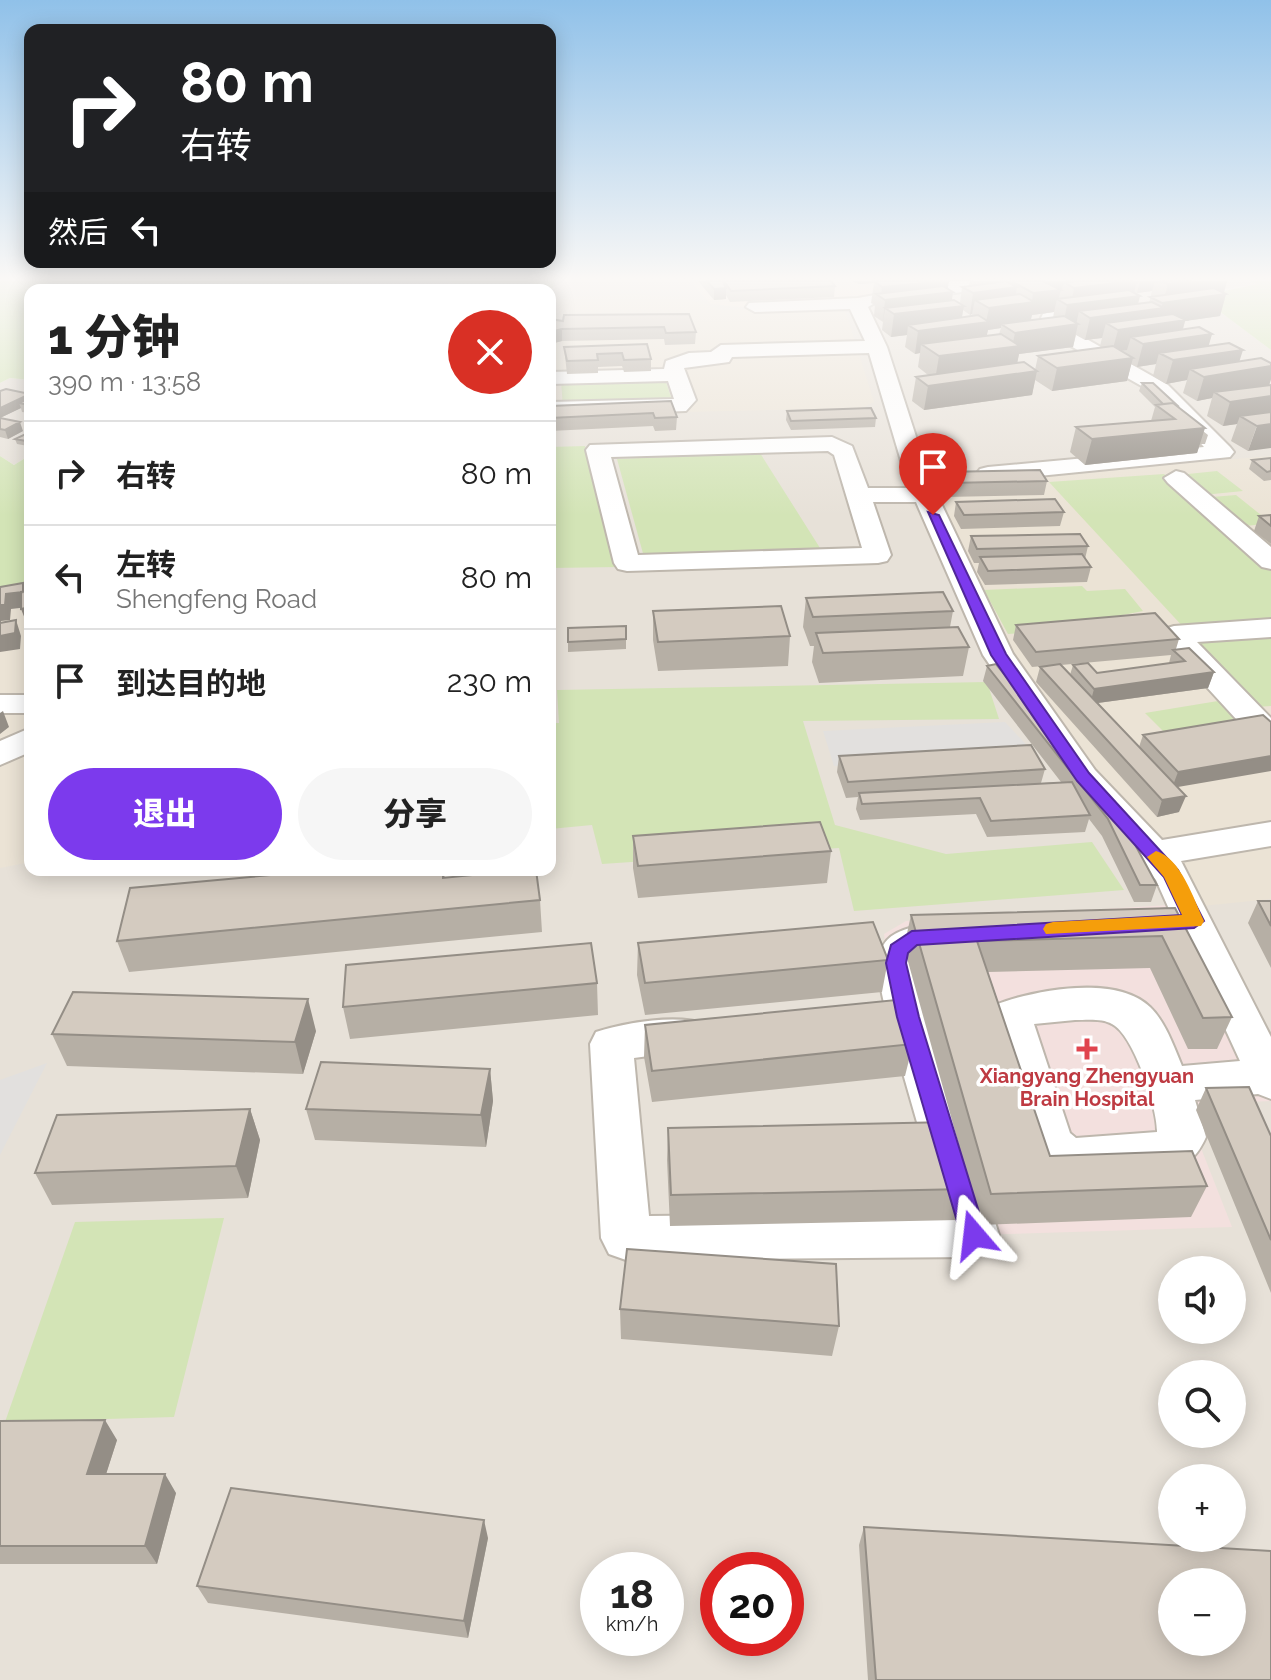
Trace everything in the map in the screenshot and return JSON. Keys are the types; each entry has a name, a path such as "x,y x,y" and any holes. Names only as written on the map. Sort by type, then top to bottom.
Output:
{"street":[{"path":"556,402 678,406 685,400 673,365 679,361 702,359"},
{"path":"883,359 899,393 926,484 998,655 1083,777 1172,874 1270,1078 1169,1085"},
{"path":"966,476 1222,452 1161,389 1108,359"},
{"path":"556,378 676,375"},
{"path":"832,444 844,451 858,495 878,555 627,563 598,450 832,444"},
{"path":"1176,478 1271,561"},
{"path":"858,495 926,484"},
{"path":"1271,628 1174,635 1271,737"},
{"path":"0,755 24,741"},
{"path":"1153,854 1271,834"},
{"path":"1100,927 1194,921"},
{"path":"736,1032 611,1044 626,1238 974,1235 908,1017 896,963 898,950 912,938 991,933"},
{"path":"814,1025 908,1017"}],"shaded area":[{"path":"556,359 1271,359 1271,1680 0,1680 0,600 24,596 24,876 556,876"},
{"path":"556,359 861,359 874,402 862,408 556,415"},
{"path":"10,378 24,379 24,459 14,465 0,456 0,383"},
{"path":"1271,456 1271,899 1202,906 1008,655 932,484"},
{"path":"24,596 24,863 0,868 0,600"},
{"path":"1005,722 1034,753 834,766 823,731"},
{"name":"Xiangyang Zhengyuan Brain Hospital","path":"1186,904 1271,1082 1271,1101 1184,1105 1232,1227 974,1235 891,995 884,934 906,921"},
{"path":"47,1063 0,1155 0,1080"}],"green space":[{"path":"0,359 24,359 24,379 10,378 0,383"},
{"path":"665,379 673,403 563,407 561,381"},
{"path":"585,446 620,567 556,568 556,447"},
{"path":"760,453 820,548 754,554 644,557 617,459"},
{"path":"0,456 14,465 24,459 24,596 0,600"},
{"path":"1217,471 1243,491 1203,495 1178,475"},
{"path":"1164,474 1271,570 1271,624 1186,630 1049,482"},
{"path":"1236,495 1271,523 1246,526 1212,497"},
{"path":"1082,586 1087,591 1125,589 1143,611 1113,617 1118,626 1008,634 984,590"},
{"path":"1271,636 1271,706 1256,707 1197,642"},
{"path":"987,682 999,719 803,721 835,825 946,854 1092,842 1124,890 854,911 839,848 602,864 592,825 556,828 557,690"},
{"path":"1224,700 1252,726 1172,740 1145,713"},
{"path":"224,1218 174,1417 5,1422 75,1222"}],"building":[{"path":"1043,359 1122,359 1057,368"},
{"path":"1252,359 1271,363 1271,366 1204,377 1190,369"},
{"path":"1024,362 1037,371 928,386 916,377"},
{"path":"1142,383 1153,383 1179,407 1173,403 1163,404"},
{"path":"1271,385 1271,396 1230,402 1214,392"},
{"path":"6,389 24,393 24,397 0,408 0,391"},
{"path":"671,401 677,417 655,418 653,413 556,418 556,406"},
{"path":"1173,403 1205,428 1092,439 1076,427 1175,419 1156,405"},
{"path":"871,408 876,418 791,421 787,411"},
{"path":"1271,412 1271,424 1257,426 1240,416"},
{"path":"0,418 20,422 5,430 0,429"},
{"path":"1271,458 1271,471 1267,472 1252,460"},
{"path":"1040,470 1047,481 949,483 943,472"},
{"path":"1055,499 1064,512 964,515 956,502"},
{"path":"1271,515 1271,526 1259,516"},
{"path":"1080,534 1088,546 977,549 971,536"},
{"path":"1082,554 1091,567 988,571 980,557"},
{"path":"23,583 23,592 6,594 5,605 0,605 0,587"},
{"path":"21,592 24,592 24,608 21,609"},
{"path":"943,592 953,611 813,617 806,598"},
{"path":"781,606 790,636 658,642 653,611"},
{"path":"1155,613 1179,639 1036,652 1016,625"},
{"path":"16,620 15,633 0,636 0,623"},
{"path":"626,626 626,639 568,642 568,628"},
{"path":"958,627 969,647 823,653 816,633"},
{"path":"1189,648 1214,672 1094,689 1073,665 1088,663 1097,673 1185,661 1173,650"},
{"path":"996,664 1120,817 1157,885 1140,885 1108,819 987,666"},
{"path":"1060,664 1186,796 1162,800 1040,667"},
{"path":"1263,715 1271,722 1271,756 1178,772 1143,735"},
{"path":"1031,745 1045,769 848,782 839,756"},
{"path":"1072,782 1090,815 991,821 980,798 862,804 859,793"},
{"path":"820,822 831,851 638,866 633,836"},
{"path":"261,876 537,876 540,900 117,941 130,888"},
{"path":"1258,901 1271,901 1271,926"},
{"path":"1175,908 1232,1017 1203,1018 1162,936 977,941 1050,1156 1192,1151 1207,1186 991,1194 911,915"},
{"path":"873,922 888,960 645,983 638,943"},
{"path":"591,943 597,983 343,1007 346,965"},
{"path":"73,992 308,999 295,1042 52,1034"},
{"path":"896,1000 913,1044 652,1071 645,1025"},
{"path":"321,1062 490,1069 481,1115 306,1109"},
{"path":"1249,1087 1271,1136 1271,1240 1206,1088"},
{"path":"250,1109 236,1166 35,1173 57,1115"},
{"path":"950,1122 967,1189 671,1195 668,1128"},
{"path":"627,1249 836,1264 839,1326 620,1309"},
{"path":"105,1420 87,1474 165,1474 145,1546 0,1546 0,1421"},
{"path":"231,1488 484,1520 464,1621 197,1586"},
{"path":"864,1527 1158,1544 1158,1552 1271,1551 1271,1680 876,1680"}],"slow traffic":[{"path":"1053,929 1194,921 1172,874 1156,857"}],"place":[{"name":"Xiangyang Zhengyuan Brain Hospital","path":"1087,1049"}],"route":[{"path":"933,515 998,655 1083,777 1172,874 1194,921 912,938 898,950 896,963 908,1017 974,1235"}]}
